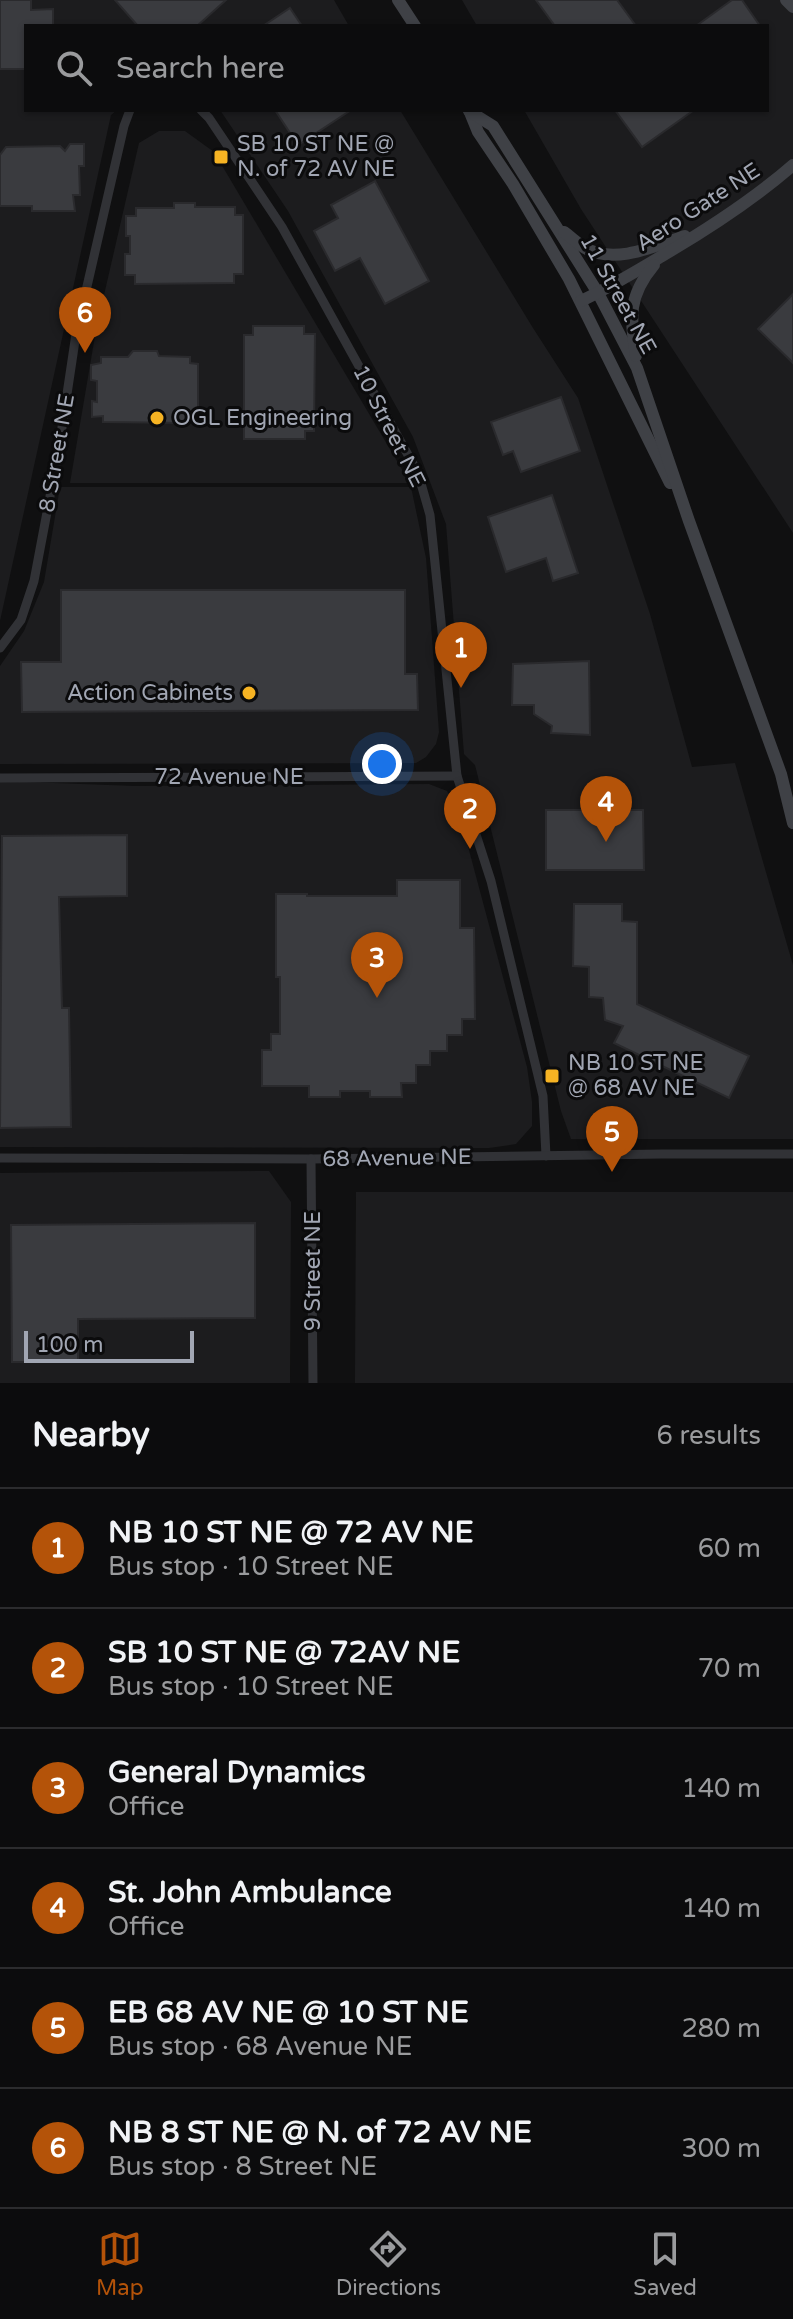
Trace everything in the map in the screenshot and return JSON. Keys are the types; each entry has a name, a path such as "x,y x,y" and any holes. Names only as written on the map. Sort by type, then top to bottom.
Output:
{"street":[{"path":"398,0 414,24"},
{"path":"786,0 793,7"},
{"name":"8 Street NE","path":"0,648 21,620 34,581 76,334 129,112"},
{"name":"10 Street NE","path":"203,112 282,227 418,473 430,515 457,776 491,881 543,1096 546,1156"},
{"name":"11 Street NE","path":"470,112 478,132 513,184 581,301 689,521"},
{"name":"11 Street NE","path":"472,112 493,126 598,293 637,368 781,774 793,823"},
{"name":"Aero Gate NE","path":"581,301 743,206 793,165"},
{"path":"558,227 586,248 605,255 635,252 714,224"},
{"path":"637,368 633,301 641,280 661,256"},
{"name":"72 Avenue NE","path":"0,778 457,776"},
{"name":"68 Avenue NE","path":"0,1158 311,1159 793,1154"},
{"name":"9 Street NE","path":"311,1159 313,1383"}],"shaded area":[{"path":"0,0 334,0 348,24 24,24 24,112 115,112 111,115 0,621"},
{"path":"462,0 793,0 793,533 581,209 525,112 769,112 769,24 476,24"},
{"path":"221,112 401,112 578,398 650,614 692,767 735,763 793,965 793,1139 571,1139 561,1111 475,765 464,754 446,524 413,437 288,211"},
{"path":"159,131 185,131 214,152 410,483 70,483 96,330 139,143"},
{"path":"60,487 411,487 426,558 439,732 436,744 426,757 416,763 0,764 0,666 24,631 44,582"},
{"path":"0,781 135,786 429,784 447,791 458,809 527,1067 532,1126 516,1144 489,1148 0,1147"},
{"path":"269,1171 291,1202 290,1383 0,1383 0,1173"},
{"path":"356,1192 793,1192 793,1383 355,1383"}],"building":[{"path":"0,0 31,0 31,10 53,9 53,24 24,24 24,69 0,69"},
{"path":"115,0 226,0 199,24 136,24"},
{"path":"536,0 617,0 635,24 554,24"},
{"path":"732,0 742,0 759,24 699,24"},
{"path":"290,8 301,24 266,24"},
{"path":"276,112 348,112 298,145"},
{"path":"616,112 691,112 642,147"},
{"path":"70,144 84,144 84,166 79,166 80,195 73,195 75,211 32,211 32,206 0,206 0,155 6,147 60,146 65,151"},
{"path":"375,181 429,281 385,304 360,258 335,271 314,231 338,218 331,205"},
{"path":"174,203 195,203 195,207 235,207 235,215 243,215 243,274 234,274 234,283 135,284 135,275 125,275 125,254 130,254 126,216 136,216 136,208 174,208"},
{"path":"793,294 793,363 758,329"},
{"path":"253,326 304,326 304,334 315,334 314,431 305,431 305,439 244,439 244,335 253,335"},
{"path":"133,351 157,351 159,356 190,357 190,363 198,364 198,415 189,415 189,423 103,422 103,416 92,417 92,401 97,402 97,381 91,380 91,365 101,363 101,357 128,357"},
{"path":"561,397 580,451 521,472 513,451 503,455 491,422"},
{"path":"552,495 578,573 553,581 546,558 506,572 488,517"},
{"path":"61,590 405,590 405,674 417,674 418,710 22,712 21,662 61,662"},
{"path":"589,661 590,735 551,733 552,726 534,714 534,705 512,705 513,664"},
{"path":"546,810 643,810 644,870 546,870"},
{"path":"127,835 127,896 59,897 62,1008 69,1008 71,1127 0,1128 2,836"},
{"path":"397,880 460,880 460,928 474,928 475,1019 462,1019 462,1035 447,1035 447,1051 430,1051 430,1065 416,1065 416,1083 401,1083 402,1097 370,1097 370,1091 340,1091 340,1097 309,1097 309,1086 262,1086 262,1050 271,1050 271,1034 280,1034 276,894 397,896"},
{"path":"574,904 622,904 622,921 637,922 637,1004 749,1056 729,1098 614,1043 623,1026 605,1020 603,998 589,997 589,967 573,966"},
{"path":"255,1223 255,1318 78,1319 78,1362 12,1362 11,1225"}],"place":[{"name":"SB 10 ST NE @ N. of 72 AV NE","path":"221,157"},
{"name":"NB 8 ST NE @ N. of 72 AV NE","path":"85,353"},
{"name":"OGL Engineering","path":"157,418"},
{"name":"NB 10 ST NE @ 72 AV NE","path":"461,688"},
{"name":"Action Cabinets","path":"249,693"},
{"name":"St. John Ambulance","path":"606,842"},
{"name":"SB 10 ST NE @ 72AV NE","path":"470,849"},
{"name":"General Dynamics","path":"377,998"},
{"name":"NB 10 ST NE @ 68 AV NE","path":"552,1076"},
{"name":"EB 68 AV NE @ 10 ST NE","path":"612,1172"}]}
